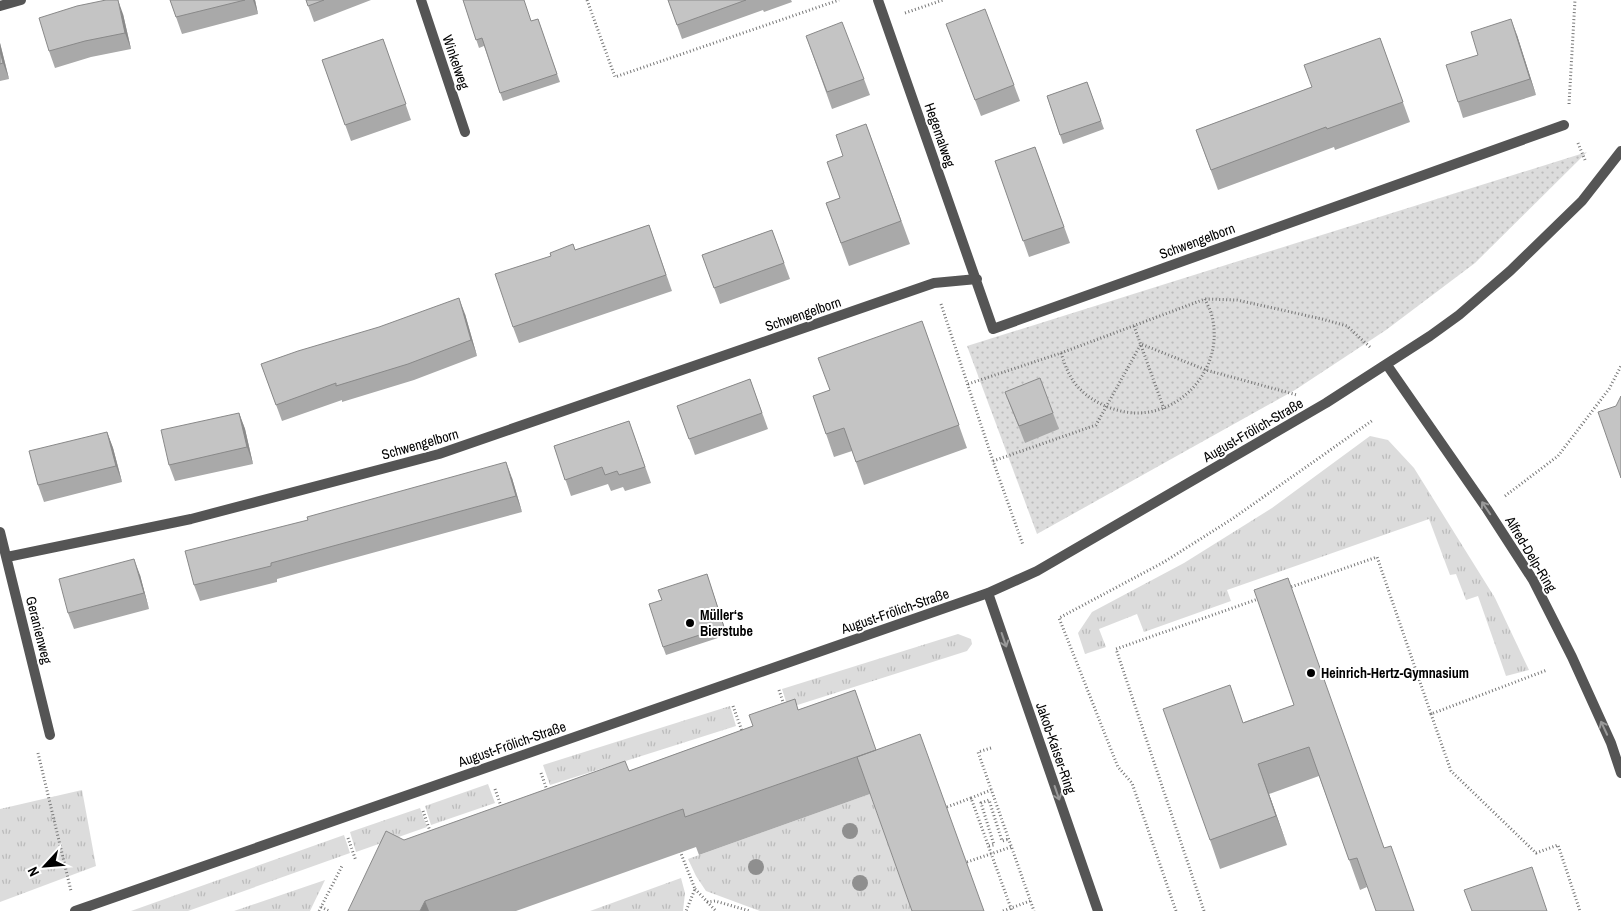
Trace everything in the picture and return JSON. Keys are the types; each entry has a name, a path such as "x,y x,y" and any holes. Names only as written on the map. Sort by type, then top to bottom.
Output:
{"street":[{"path":"0,6 21,0"},
{"name":"Winkelweg","path":"421,0 465,132"},
{"name":"Hegemalweg","path":"878,0 976,279"},
{"name":"Schwengelborn","path":"7,557 191,519 439,454 934,283 976,279 993,328 1567,124"},
{"name":"August-Frölich-Straße","path":"75,911 988,593 1037,571 1326,403 1387,365 1459,315 1510,270 1582,201 1621,151"},
{"name":"Alfred-Delp-Ring","path":"1387,365 1487,508 1532,580 1567,648 1611,743 1621,773"},
{"name":"Geranienweg","path":"0,532 50,735"},
{"name":"Jakob-Kaiser-Ring","path":"988,593 1098,911"}],"path":[{"path":"587,0 615,77 838,0"},
{"path":"885,20 943,0"},
{"path":"1575,0 1567,124 1586,164 1606,170"},
{"path":"934,283 1023,545"},
{"path":"968,384 1061,353 1205,299 1237,300 1347,326 1370,347"},
{"path":"1061,353 1066,368 1077,386 1093,400 1106,407 1132,413 1142,413 1164,408 1189,393 1206,370 1211,358 1214,339 1213,320 1205,299"},
{"path":"1134,326 1164,408"},
{"path":"993,461 1096,425 1141,344"},
{"path":"1141,344 1206,370 1326,403"},
{"path":"1487,508 1528,480 1558,456 1609,389 1621,366"},
{"path":"1176,911 1132,783 1118,767 1059,618 1164,562 1232,519 1374,420"},
{"path":"1284,590 1377,557 1451,771 1536,853 1558,845 1580,911"},
{"path":"1204,911 1116,649 1265,596"},
{"path":"771,668 785,708"},
{"path":"1431,714 1533,677 1547,670"},
{"path":"50,735 34,739 71,894"},
{"path":"991,748 978,752 1034,911"},
{"path":"946,807 991,790"},
{"path":"971,798 1011,909"},
{"path":"989,846 994,844 980,803 989,800 1002,841 1008,839"},
{"path":"678,844 695,889 716,911"},
{"path":"967,862 1011,847"},
{"path":"329,911 320,909 342,866"},
{"path":"686,911 695,889"},
{"path":"1003,911 1030,901"},
{"path":"707,902 750,911"}],"green space":[{"path":"1587,152 1475,263 1386,330 1295,390 1037,534 967,346"},
{"path":"1370,436 1388,440 1414,468 1495,598 1529,670 1506,676 1478,596 1466,600 1456,574 1450,575 1429,519 1227,590 1231,601 1144,632 1137,614 1099,629 1106,647 1085,654 1078,633 1092,612 1184,563 1272,508"},
{"path":"958,634 971,639 972,644 967,651 788,708 782,689"},
{"path":"730,706 736,726 550,785 543,765"},
{"path":"488,784 495,803 431,825 425,806"},
{"path":"82,790 96,866 0,902 0,809"},
{"path":"870,794 912,911 760,911 706,891 688,859"},
{"path":"420,808 427,827 356,852 350,832"},
{"path":"344,835 350,853 188,911 131,911"},
{"path":"681,878 685,893 683,911 590,911"},
{"path":"325,880 310,911 234,911"}],"building":[{"path":"106,0 118,0 125,33 49,51 39,18 77,6"},
{"path":"170,0 245,0 176,17"},
{"path":"306,0 324,0 308,6"},
{"path":"463,0 524,0 531,21 538,19 557,74 500,93 482,38 476,40"},
{"path":"668,0 746,0 677,25"},
{"path":"985,9 1014,85 975,100 946,24"},
{"path":"1511,19 1530,79 1458,102 1446,65 1478,55 1471,32"},
{"path":"842,22 864,79 827,92 806,36"},
{"path":"1380,38 1403,102 1327,129 1326,127 1211,170 1196,130 1312,87 1304,65"},
{"path":"383,39 406,104 345,125 322,60"},
{"path":"0,51 3,63 0,64"},
{"path":"1087,82 1101,121 1060,135 1047,96"},
{"path":"866,124 901,221 841,243 826,203 840,198 827,162 843,156 836,135"},
{"path":"1035,147 1064,227 1023,241 995,161"},
{"path":"649,225 666,275 513,327 495,274 551,256 550,253 573,244 575,250"},
{"path":"772,230 784,263 714,288 702,255"},
{"path":"459,298 471,340 408,364 336,386 336,383 276,405 261,364 379,327"},
{"path":"922,321 959,425 856,462 844,428 826,434 813,396 830,390 818,358"},
{"path":"1040,378 1053,413 1019,426 1005,392"},
{"path":"750,379 762,413 689,439 677,406"},
{"path":"1621,396 1621,478 1598,412 1616,406"},
{"path":"239,413 247,447 169,465 161,430"},
{"path":"629,421 645,467 619,475 617,471 605,475 602,467 565,480 554,446"},
{"path":"107,432 116,466 38,485 29,451"},
{"path":"506,462 516,496 271,563 271,566 194,585 185,551 308,520 307,517"},
{"path":"134,559 144,593 68,613 59,579"},
{"path":"707,574 724,627 663,647 649,604 662,600 658,590"},
{"path":"1288,578 1384,848 1391,846 1414,911 1376,911 1357,858 1349,860 1309,747 1258,764 1276,816 1210,840 1163,709 1230,685 1243,723 1294,705 1254,590"},
{"path":"855,690 876,750 685,817 683,809 425,901 420,911 348,911 386,831 404,840 625,761 629,771 753,726 749,715 795,699 798,710"},
{"path":"920,734 984,911 912,911 857,757"},
{"path":"1532,867 1547,911 1472,911 1464,890"}],"place":[{"name":"Müller‘s Bierstube","path":"690,623"},
{"name":"Heinrich-Hertz-Gymnasium","path":"1311,673"}]}
